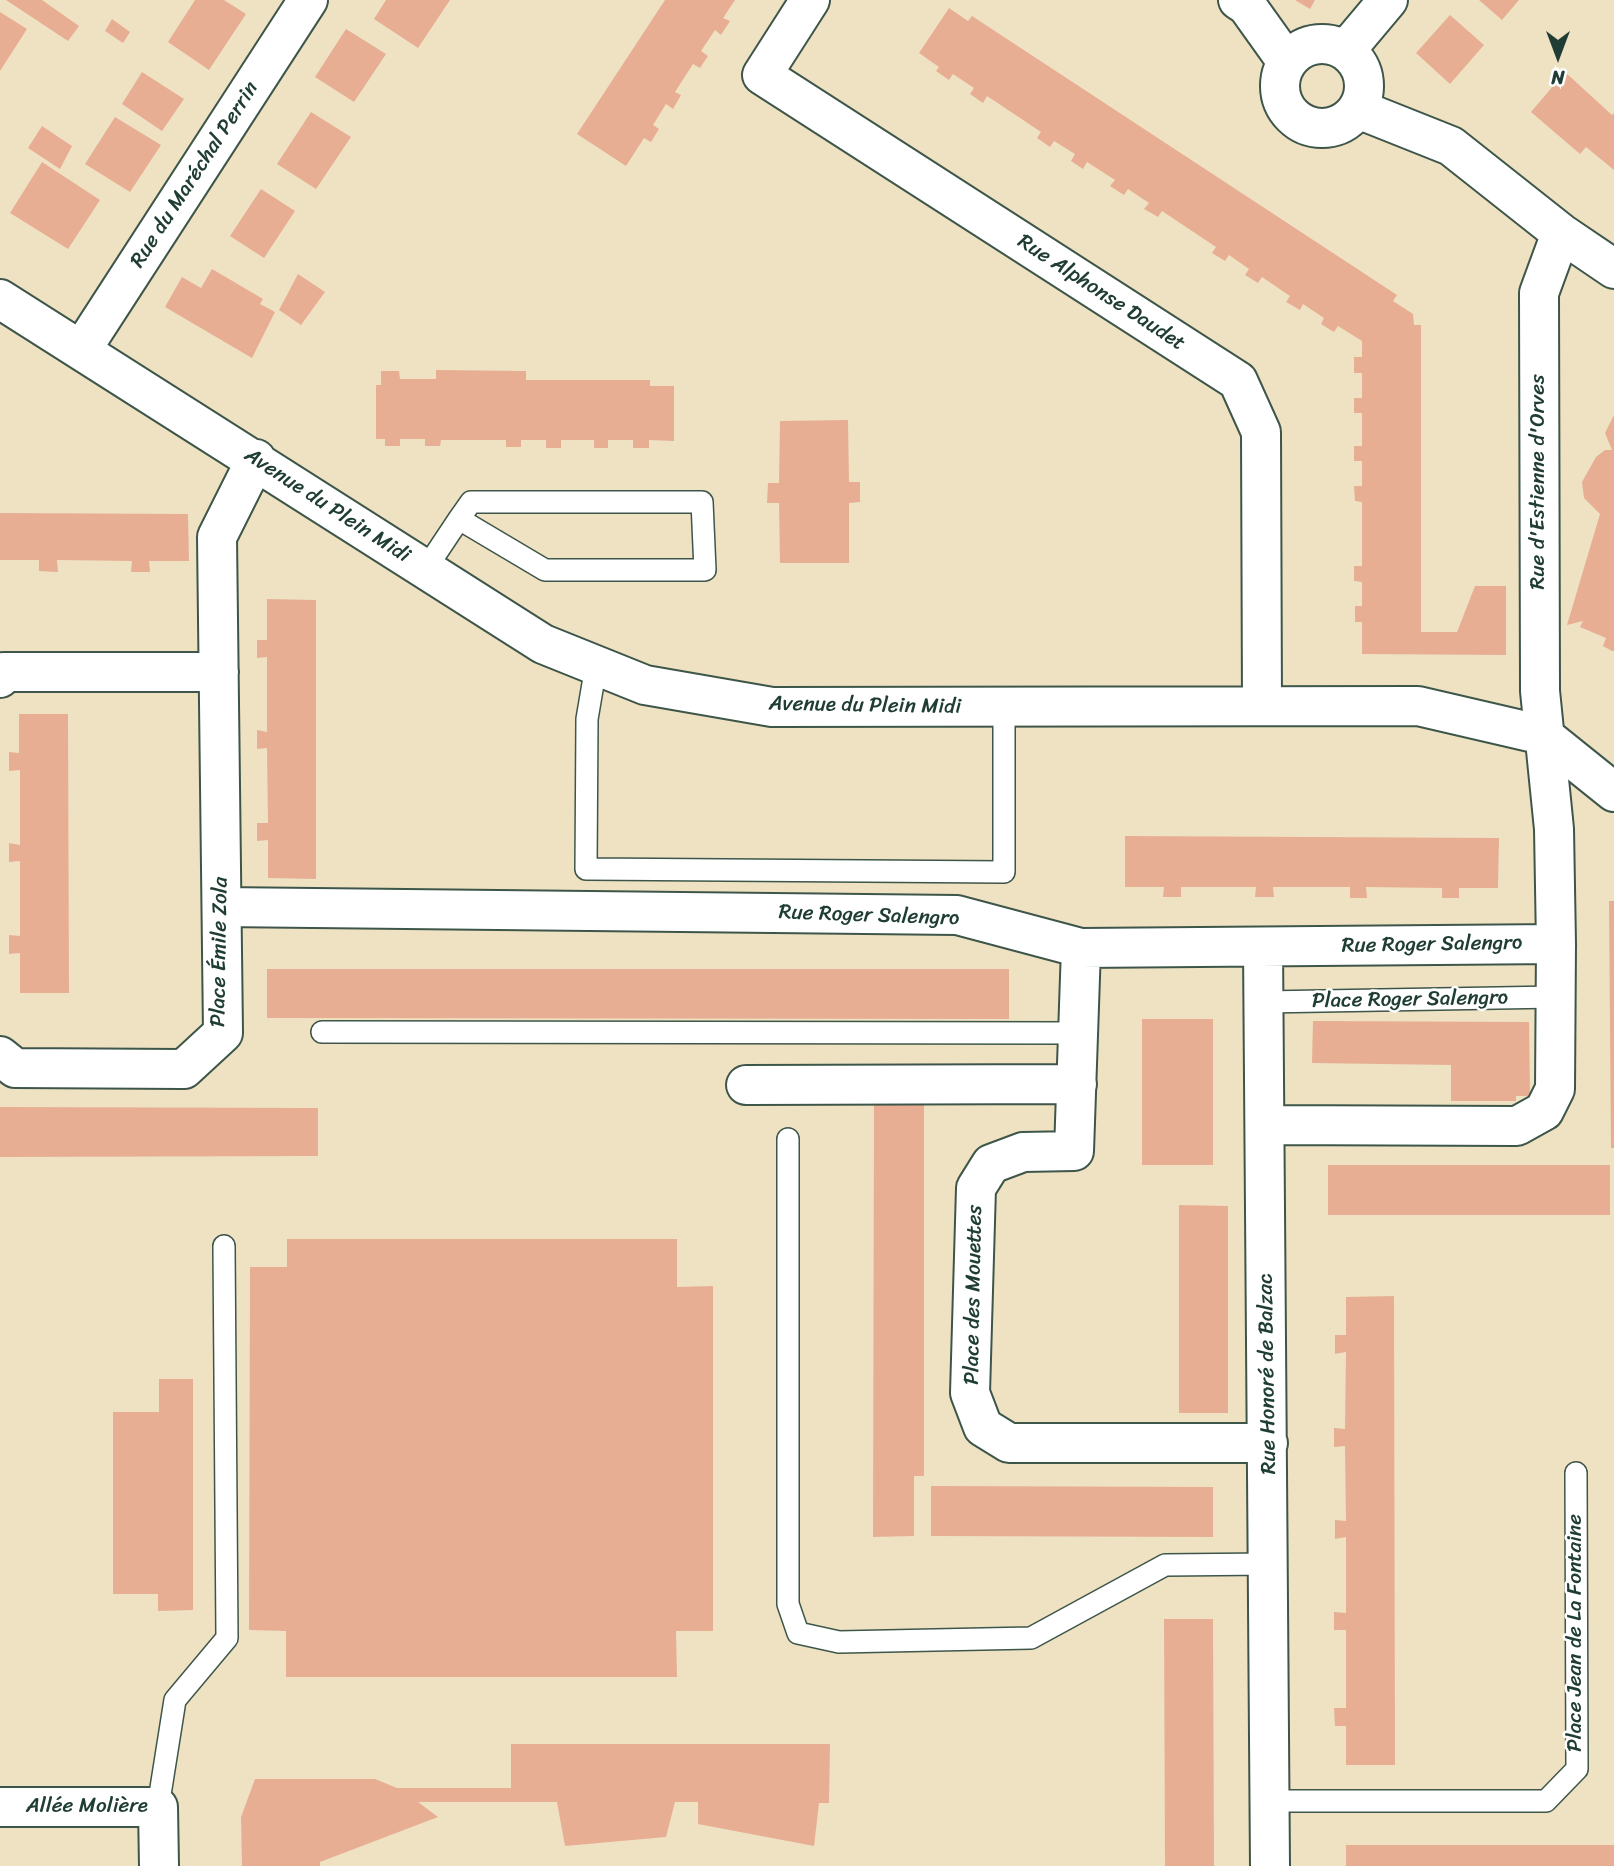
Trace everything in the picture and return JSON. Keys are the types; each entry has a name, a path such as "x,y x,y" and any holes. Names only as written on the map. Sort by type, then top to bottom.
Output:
{"street":[{"name":"Rue du Maréchal Perrin","path":"82,349 308,0"},
{"name":"Rue Alphonse Daudet","path":"810,0 762,75 1238,381 1261,432 1262,705"},
{"path":"1238,0 1247,6 1287,62"},
{"path":"1346,50 1388,0"},
{"path":"1320,43 1346,50 1356,59 1365,84 1358,109 1336,126 1323,128 1297,120 1282,98 1280,86 1287,62 1296,52 1320,43"},
{"path":"1358,109 1451,146 1561,233 1614,269"},
{"name":"Rue d'Estienne d'Orves","path":"1543,735 1540,691 1539,293 1561,233"},
{"name":"Avenue du Plein Midi","path":"0,299 256,459 542,644 645,685 772,707 1418,706 1543,735"},
{"name":"Place Émile Zola","path":"0,1056 15,1068 184,1069 223,1033 217,537 256,459"},
{"path":"0,678 4,673 219,673"},
{"path":"1543,735 1614,792"},
{"path":"1266,1125 1517,1126 1544,1111 1555,1089 1556,944 1554,830 1543,735"},
{"name":"Rue Roger Salengro","path":"222,907 957,915 1081,948 1556,944"},
{"name":"Rue Honoré de Balzac","path":"1263,947 1272,1801 1270,1866"},
{"name":"Place des Mouettes","path":"1081,948 1074,1151 1023,1152 991,1164 976,1188 970,1393 983,1427 1009,1443 1268,1443"},
{"path":"746,1085 1077,1084"},
{"name":"Allée Molière","path":"0,1807 158,1807 159,1866"}],"lane":[{"path":"425,570 459,519 471,502 702,502 705,570 545,570 459,519"},
{"path":"596,666 587,719 586,869 1004,872 1004,707"},
{"name":"Place Roger Salengro","path":"1264,1002 1556,997"},
{"path":"322,1032 1078,1033"},
{"path":"788,1139 788,1604 798,1633 839,1642 1031,1637 1165,1566 1270,1564"},
{"path":"158,1807 175,1700 227,1637 224,1246"},
{"name":"Place Jean de La Fontaine","path":"1272,1801 1546,1801 1577,1769 1576,1473"}],"building":[{"path":"6,0 42,0 79,26 68,41"},
{"path":"195,0 224,0 246,14 209,70 168,42"},
{"path":"386,0 450,0 418,48 374,19"},
{"path":"665,0 735,0 723,18 730,21 721,35 715,30 701,51 708,56 700,68 693,64 675,92 681,95 673,109 666,104 653,125 659,129 651,142 644,138 626,166 577,134"},
{"path":"1295,0 1315,0 1310,9"},
{"path":"1479,0 1519,0 1502,20"},
{"path":"949,8 968,21 972,16 1397,295 1393,301 1413,314 1414,325 1421,325 1421,632 1457,632 1475,586 1506,586 1506,655 1362,654 1362,622 1355,622 1355,606 1362,606 1362,582 1354,581 1354,566 1362,566 1362,502 1355,501 1354,486 1362,486 1362,461 1354,461 1354,446 1362,446 1362,413 1354,413 1354,398 1362,398 1362,373 1354,373 1354,357 1362,357 1362,341 1338,326 1334,332 1321,324 1324,318 1303,304 1300,310 1286,302 1290,296 1262,277 1258,283 1245,275 1249,269 1229,255 1225,261 1212,253 1216,247 1162,211 1158,217 1144,209 1149,203 1128,189 1124,195 1110,186 1115,180 1087,162 1083,169 1071,161 1075,154 1054,141 1050,147 1037,138 1041,132 987,96 983,103 970,94 974,88 953,74 949,80 936,71 939,67 919,53"},
{"path":"0,12 27,29 0,71"},
{"path":"1450,15 1484,45 1450,84 1416,53"},
{"path":"112,19 130,32 123,43 105,31"},
{"path":"346,29 386,54 354,102 315,77"},
{"path":"142,72 184,99 162,131 122,104"},
{"path":"1565,72 1612,115 1614,113 1614,170 1586,147 1580,154 1531,112"},
{"path":"311,112 351,137 316,189 277,164"},
{"path":"115,117 161,145 130,192 85,164"},
{"path":"42,126 72,146 60,169 28,148"},
{"path":"42,162 100,200 68,249 10,213"},
{"path":"261,189 295,211 264,258 230,236"},
{"path":"212,269 263,299 260,304 275,312 252,358 165,307 182,277 201,288"},
{"path":"298,274 325,292 301,325 279,310"},
{"path":"436,370 526,371 526,380 650,380 650,386 674,386 674,441 649,440 649,448 633,448 633,440 608,440 608,448 594,448 594,440 561,440 561,448 546,448 546,440 521,440 521,447 506,447 506,440 441,440 440,446 425,446 425,439 400,439 400,446 385,446 385,439 376,439 376,385 381,385 381,371 399,371 400,379 436,379"},
{"path":"1614,415 1612,651 1603,646 1606,638 1580,627 1583,621 1567,625 1600,514 1584,498 1582,482 1596,457 1605,450 1612,450 1605,433"},
{"path":"848,420 849,482 860,482 860,502 849,503 849,563 780,563 779,503 767,503 768,483 779,483 780,421"},
{"path":"0,513 188,514 189,561 149,561 150,572 131,572 132,561 57,560 58,572 39,571 39,560 0,560"},
{"path":"267,599 316,600 316,879 268,878 268,840 257,841 257,823 268,823 267,748 257,749 257,730 267,732 267,657 257,658 257,640 267,640"},
{"path":"19,714 68,714 69,993 20,993 20,953 9,954 9,935 20,936 20,861 9,862 9,843 20,845 20,770 9,771 9,752 19,753"},
{"path":"1125,836 1499,838 1498,888 1459,888 1459,898 1442,898 1442,888 1366,887 1367,898 1350,898 1350,887 1273,887 1274,897 1255,897 1256,887 1181,887 1181,897 1163,897 1164,887 1125,887"},
{"path":"1609,901 1614,901 1614,1148 1611,1148"},
{"path":"267,969 1009,969 1009,1019 267,1018"},
{"path":"1142,1019 1213,1019 1213,1165 1142,1165"},
{"path":"1313,1021 1529,1022 1530,1096 1516,1096 1516,1101 1451,1101 1451,1065 1312,1063"},
{"path":"874,1101 924,1101 924,1476 914,1476 914,1536 873,1537"},
{"path":"0,1107 318,1108 318,1156 0,1157"},
{"path":"1328,1165 1610,1165 1610,1215 1328,1215"},
{"path":"1179,1205 1228,1206 1228,1413 1179,1413"},
{"path":"287,1239 677,1239 677,1287 713,1286 713,1631 676,1631 677,1677 286,1677 286,1631 249,1630 250,1267 287,1267"},
{"path":"1394,1296 1395,1765 1346,1765 1346,1726 1335,1726 1334,1708 1346,1708 1346,1630 1334,1630 1334,1612 1346,1613 1346,1537 1335,1539 1335,1520 1346,1521 1345,1446 1334,1447 1334,1428 1345,1429 1346,1352 1335,1354 1335,1335 1346,1335 1346,1297"},
{"path":"159,1379 193,1379 193,1610 158,1611 158,1594 113,1594 113,1412 159,1412"},
{"path":"931,1486 1213,1487 1213,1537 931,1536"},
{"path":"1164,1619 1213,1619 1214,1866 1165,1866"},
{"path":"511,1744 830,1744 829,1803 819,1803 814,1846 698,1824 698,1802 675,1802 666,1837 565,1846 557,1802 418,1802 438,1817 320,1862 320,1866 242,1866 241,1817 255,1779 375,1779 397,1788 511,1788"},
{"path":"1346,1845 1614,1845 1614,1866 1346,1866"}]}
